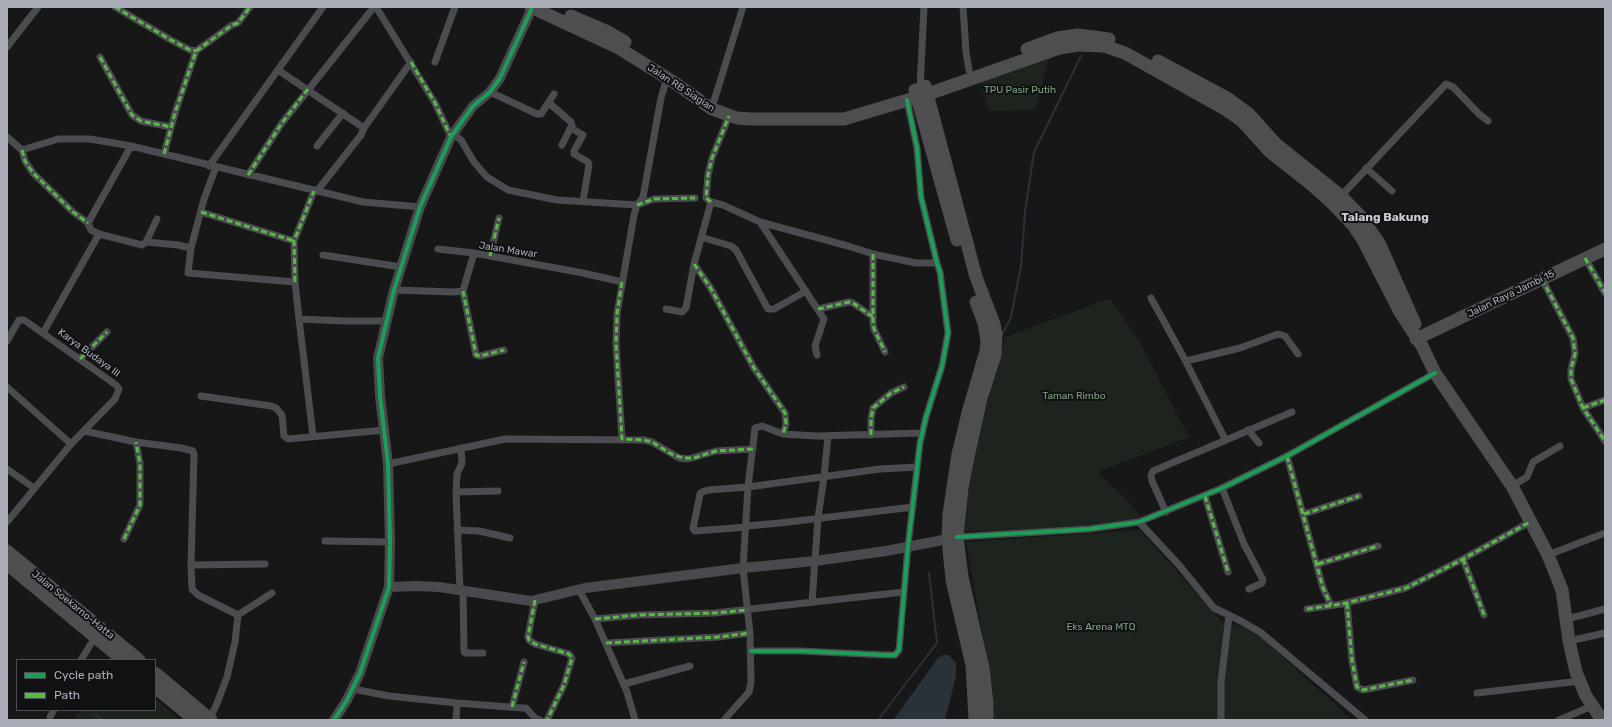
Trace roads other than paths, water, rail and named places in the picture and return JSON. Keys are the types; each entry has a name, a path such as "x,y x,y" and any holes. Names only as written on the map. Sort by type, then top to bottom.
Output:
{"highway":[{"name":"Jalan RB Siagian","path":"531,7 618,47 712,109 729,116 751,120 844,115"},
{"name":"Jalan RB Siagian","path":"551,7 606,31 714,101 741,111 844,115"},
{"path":"919,93 969,70 1057,38 1078,35 1106,38 1130,45 1149,61 1242,121 1270,152 1312,185 1333,204 1353,225 1400,312 1420,340"},
{"path":"844,115 1044,53 1079,45 1104,46 1149,61 1227,98 1249,114 1276,144 1341,196 1362,217 1379,243 1435,373 1512,486 1548,555 1562,590 1569,641 1576,672 1592,706 1602,720"},
{"path":"919,93 976,278 994,324 996,334 995,355 963,455 962,495 953,538 952,580 972,665 975,720"},
{"name":"Jalan Raya Jambi 15","path":"1420,340 1542,278 1605,249"},
{"path":"953,538 983,668 987,703 987,720"},
{"name":"Jalan Soekarno-Hatta","path":"7,551 95,637 122,659"},
{"name":"Jalan Soekarno-Hatta","path":"7,564 138,659"},
{"path":"156,674 210,720"},
{"path":"156,688 195,720"}],"street":[{"path":"7,47 38,7"},
{"path":"115,7 171,40 190,50 196,51"},
{"path":"164,154 171,127 196,51 232,25 238,23 250,7"},
{"path":"295,282 188,273 191,248 212,166 323,7"},
{"path":"248,175 282,123 375,7 411,62 452,136 461,140 474,162 487,177 508,190 557,200 637,205 654,199 696,198"},
{"path":"435,62 455,7"},
{"path":"334,720 353,689 360,673 389,587 390,542 388,464 380,396 378,362 394,290 420,207 452,136 456,128 473,106 490,92 500,78 531,7"},
{"path":"714,101 743,7"},
{"path":"751,651 800,651 895,655 898,652 908,546 922,433 942,366 948,333 940,272 921,197 917,148 924,7"},
{"path":"963,7 966,52 969,70"},
{"path":"100,57 132,115 141,121 171,127"},
{"path":"312,436 295,282 294,241 315,191 360,135 411,62"},
{"path":"278,70 364,128"},
{"path":"622,439 616,344 616,314 637,205 643,197 661,98 667,78"},
{"path":"1341,196 1446,84 1453,87 1488,122"},
{"path":"490,92 537,114 541,114 554,94"},
{"path":"548,103 571,122 571,128 562,145"},
{"path":"317,146 343,113"},
{"path":"729,116 710,164 706,198 711,202 723,205 760,222 873,254 916,263 937,263"},
{"path":"571,128 583,135 574,151 574,154 588,162 589,165 582,201"},
{"path":"7,137 22,150 25,161 33,173 72,212 88,223 90,229 99,234 142,244 146,242 178,245 191,248"},
{"path":"22,150 58,139 90,139 131,146 362,202 420,207"},
{"path":"88,223 131,146"},
{"path":"1366,168 1392,191"},
{"path":"666,309 682,312 686,310 694,264 711,202"},
{"path":"201,212 294,241"},
{"path":"490,256 499,218"},
{"path":"146,242 157,219"},
{"path":"760,222 818,309 824,321 815,346 817,355"},
{"path":"43,333 99,234"},
{"path":"701,237 731,246 736,250 768,309 774,309 806,291"},
{"path":"438,249 474,253"},
{"name":"Jalan Mawar","path":"463,291 474,253 583,273 622,282"},
{"path":"873,254 874,329 885,352"},
{"path":"323,255 401,267"},
{"path":"1585,258 1605,293"},
{"path":"694,264 710,287 754,368 785,413 786,424 783,434"},
{"path":"1542,278 1573,338 1575,354 1571,369 1571,380 1583,408 1605,440"},
{"path":"394,290 463,291 476,355 480,356 504,350"},
{"path":"1151,298 1186,362 1225,439"},
{"path":"818,309 849,302 853,303 873,317"},
{"path":"299,319 387,321"},
{"name":"Karya Budaya III","path":"7,341 21,320 24,320 116,385 119,392 115,399 84,431"},
{"path":"80,359 108,332"},
{"path":"1186,362 1240,348 1278,334 1284,336 1298,354"},
{"path":"389,587 439,587 522,601 535,600 604,585 815,561 953,538 1089,529 1139,522 1205,496 1287,456 1435,373"},
{"path":"7,387 71,444"},
{"path":"871,435 873,408 891,393 904,387"},
{"path":"200,396 271,406 282,415 285,438 385,430"},
{"path":"1583,408 1605,400"},
{"path":"1166,512 1152,481 1151,475 1153,470 1292,412"},
{"path":"724,720 749,692 751,651 743,568 747,526 748,487 756,427 766,427 783,434 828,436 922,433"},
{"path":"1248,430 1259,443"},
{"path":"7,522 71,444 84,431 136,442 193,451 192,586 195,593 238,615"},
{"path":"812,602 818,518 828,436"},
{"path":"388,464 505,439 644,440 652,442 673,455 684,458 694,458 716,451 753,449"},
{"path":"124,539 135,519 140,504 140,463 136,442"},
{"path":"1512,486 1527,477 1533,462 1560,446"},
{"path":"461,448 462,463 457,474 456,492 464,652 483,653"},
{"path":"1287,456 1318,564 1323,588 1331,605"},
{"path":"913,507 780,524 696,532 693,529 699,496 702,492 893,467 917,467"},
{"path":"7,469 34,488"},
{"path":"1222,488 1244,544 1263,580 1262,583 1248,589"},
{"path":"456,492 498,491"},
{"path":"1205,496 1228,572"},
{"path":"1304,514 1360,496"},
{"path":"1139,522 1179,565 1211,604 1229,616 1260,632 1365,720"},
{"path":"1307,609 1347,602 1406,588 1530,522"},
{"path":"457,530 479,531 510,538"},
{"path":"1548,555 1605,533"},
{"path":"325,541 390,542"},
{"path":"1318,564 1378,546"},
{"path":"1463,559 1484,615"},
{"path":"192,565 265,564"},
{"path":"579,590 595,619 624,684 635,720"},
{"path":"595,619 640,615 715,613 904,592"},
{"path":"210,720 227,677 238,615 272,593"},
{"path":"535,600 528,637 529,640 535,644 569,654 572,658 564,685 547,720"},
{"path":"1347,602 1352,660 1357,687 1363,690 1368,690 1413,680"},
{"path":"1567,619 1605,609"},
{"path":"1221,720 1221,682 1229,616"},
{"path":"606,643 718,637 750,633"},
{"path":"1569,641 1605,633"},
{"path":"83,659 95,637"},
{"path":"512,708 524,662"},
{"path":"624,684 690,666"},
{"path":"1477,693 1580,681"},
{"path":"353,689 388,696 512,708 526,708 535,718 540,720"},
{"path":"456,720 457,703"},
{"path":"1559,720 1592,706"}],"waterway":[{"path":"1002,335 1011,317 1021,266 1025,212 1034,152 1081,56"},
{"path":"878,720 937,643 929,573"},
{"path":"96,715 102,720"}],"district":[{"name":"Talang Bakung","path":"1385,218"}],"park label":[{"name":"TPU Pasir Putih","path":"1020,90"},
{"name":"Taman Rimbo","path":"1074,396"},
{"name":"Eks Arena MTQ","path":"1101,627"}]}
